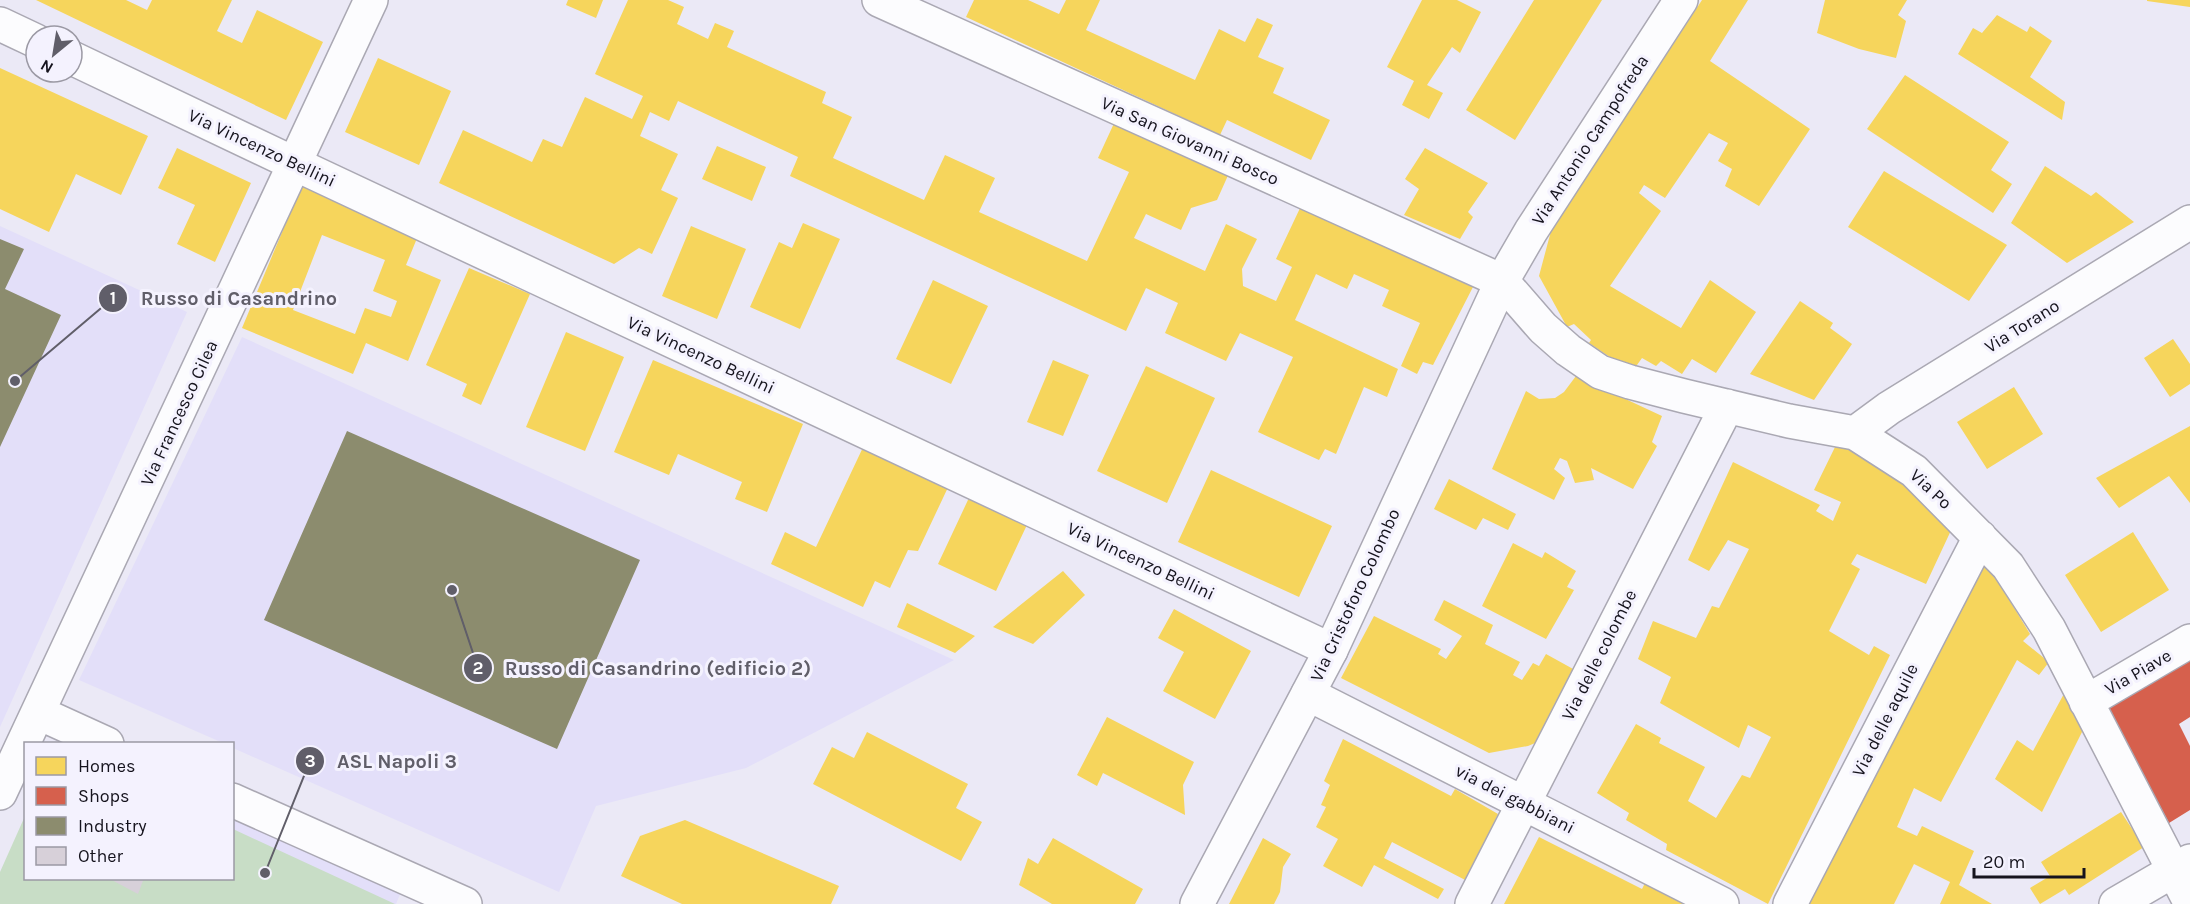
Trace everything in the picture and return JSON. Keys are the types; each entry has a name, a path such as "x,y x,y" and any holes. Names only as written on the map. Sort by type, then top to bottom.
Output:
{"street":[{"name":"Via Francesco Cilea","path":"25,742 371,0"},
{"name":"Via San Giovanni Bosco","path":"879,0 1502,281"},
{"name":"Via Antonio Campofreda","path":"1502,281 1531,231 1681,0"},
{"path":"0,24 24,35"},
{"name":"Via Vincenzo Bellini","path":"84,64 1331,650"},
{"name":"Via Torano","path":"1855,433 1889,408 2190,222"},
{"name":"Via Po","path":"1502,281 1551,335 1600,372 1630,382 1789,421 1855,433 1914,471 2008,566 2049,629 2086,702 2182,866 2190,902"},
{"name":"Via Cristoforo Colombo","path":"1197,904 1331,650 1502,281"},
{"name":"Via delle colombe","path":"1472,904 1727,406"},
{"name":"Via delle aquile","path":"1790,904 1980,537"},
{"name":"Via Piave","path":"2086,702 2190,641"},
{"name":"via dei gabbiani","path":"1308,694 1722,904"},
{"path":"39,713 103,742"},
{"name":"Via Francesco Cilea","path":"0,794 24,744"},
{"path":"234,801 465,904"},
{"path":"2116,904 2182,866"}],"shaded area":[{"path":"0,226 187,312 0,727"},
{"path":"242,337 954,660 746,768 596,806 559,892 234,748 234,742 221,742 79,680"},
{"path":"234,814 403,887 396,904 135,904 225,880 234,880"}],"green space":[{"path":"24,818 24,880 234,880 234,829 395,904 0,904 0,872"}],"building: Homes":[{"path":"36,0 126,0 147,10 152,0 232,0 217,31 242,43 257,10 323,42 286,120"},
{"path":"568,0 603,0 596,18 566,5"},
{"path":"628,0 668,0 684,7 677,24 708,39 715,23 734,31 727,47 826,92 822,103 852,117 833,158 924,200 945,155 995,178 979,212 1087,261 1129,172 1098,158 1116,119 1230,171 1217,200 1191,208 1181,230 1146,214 1134,238 1205,271 1226,224 1257,239 1242,269 1243,286 1276,301 1292,267 1276,259 1301,206 1474,285 1433,365 1423,362 1417,374 1401,366 1420,323 1382,306 1389,290 1354,274 1347,289 1316,274 1295,320 1398,369 1387,397 1364,387 1336,454 1325,449 1319,460 1258,432 1293,357 1240,333 1226,361 1165,333 1178,303 1146,288 1126,331 790,176 798,157 678,101 669,121 650,112 640,136 678,154 661,190 678,198 652,254 639,248 614,264 439,183 463,130 532,162 543,139 562,147 585,97 632,119 643,96 595,74"},
{"path":"974,0 1028,0 1059,14 1066,0 1100,0 1086,30 1195,80 1219,29 1245,42 1257,18 1273,25 1258,57 1284,68 1273,93 1330,120 1311,160 1227,120 1220,135 966,17"},
{"path":"1422,0 1457,0 1481,12 1460,53 1452,47 1427,85 1443,93 1429,119 1402,105 1414,81 1387,67"},
{"path":"1534,0 1602,0 1515,140 1466,110"},
{"path":"1702,0 1748,0 1710,61 1810,129 1759,206 1725,186 1732,169 1718,161 1728,143 1709,133 1665,198 1644,185 1639,193 1661,211 1610,286 1681,328 1710,280 1756,312 1716,373 1692,359 1682,374 1661,361 1656,366 1642,358 1632,372 1589,343 1591,340 1574,324 1567,327 1539,276 1551,231"},
{"path":"1825,0 1907,0 1898,15 1906,21 1896,58 1859,49 1817,33"},
{"path":"2190,0 2190,7 2147,1"},
{"path":"1997,15 2027,32 2030,26 2052,41 2030,77 2065,102 2062,120 1958,54 1973,28 1982,33"},
{"path":"378,58 451,91 419,165 345,132"},
{"path":"0,68 24,79 24,84 35,84 148,136 121,195 76,174 49,232 0,209"},
{"path":"1905,75 2009,142 1991,170 2012,184 1993,213 1867,129"},
{"path":"717,146 766,167 752,201 702,179"},
{"path":"177,148 251,183 215,262 177,244 195,205 158,188"},
{"path":"1425,148 1488,183 1468,212 1473,217 1460,239 1404,215 1419,189 1405,179"},
{"path":"2045,166 2091,196 2096,192 2134,222 2067,263 2011,223"},
{"path":"1884,171 2007,245 1969,301 1848,227"},
{"path":"303,182 420,231 406,265 441,280 408,361 366,343 353,374 242,328","holes":["322,235 385,260 373,291 397,301 391,317 365,308 355,334 293,310"]},
{"path":"803,223 840,239 800,329 750,307 779,242 792,248"},
{"path":"691,226 746,249 717,319 662,296"},
{"path":"469,268 530,294 481,405 462,396 467,384 426,365"},
{"path":"933,280 988,306 951,384 896,359"},
{"path":"1800,301 1833,323 1830,328 1852,344 1814,400 1750,374"},
{"path":"566,332 624,357 585,451 526,427"},
{"path":"2173,339 2190,364 2190,384 2170,397 2144,358"},
{"path":"653,360 803,424 767,512 735,499 742,482 678,454 669,475 614,452"},
{"path":"1053,360 1089,375 1063,436 1027,422"},
{"path":"1146,366 1215,398 1167,503 1097,471"},
{"path":"1576,376 1662,416 1652,442 1657,446 1633,489 1591,468 1594,480 1575,483 1567,461 1560,458 1554,469 1565,478 1554,500 1492,469 1526,391 1539,399 1555,398 1564,392"},
{"path":"2014,387 2043,434 1987,469 1957,422"},
{"path":"2190,426 2190,503 2169,476 2119,508 2096,478"},
{"path":"866,441 951,481 918,551 908,550 890,588 875,581 863,607 771,564 785,532 816,547"},
{"path":"1836,445 1867,454 1954,524 1926,584 1857,554 1851,564 1860,569 1829,631 1869,655 1874,646 1890,655 1768,904 1666,850 1667,844 1626,820 1629,813 1597,793 1636,724 1661,738 1659,743 1705,767 1688,801 1716,818 1742,775 1750,778 1771,737 1748,725 1739,748 1660,703 1671,677 1638,659 1653,621 1696,638 1712,606 1719,608 1749,549 1728,540 1709,571 1688,560 1733,462 1820,505 1816,511 1833,521 1841,502 1814,490"},
{"path":"1211,470 1332,526 1299,597 1178,542"},
{"path":"1449,479 1516,514 1508,530 1483,518 1476,530 1434,509"},
{"path":"975,485 1033,512 996,591 938,564"},
{"path":"2133,532 2169,590 2101,632 2065,575"},
{"path":"1513,543 1542,558 1545,552 1576,571 1567,587 1574,590 1546,639 1482,606"},
{"path":"1981,553 2030,634 2023,641 2049,662 2039,675 2017,660 1941,802 1914,788 1897,827 1917,836 1922,826 1974,851 1959,885 1992,904 1940,904 1950,882 1914,864 1894,904 1800,904"},
{"path":"1063,571 1085,595 1033,644 993,627"},
{"path":"1444,600 1493,625 1485,644 1520,662 1513,675 1522,680 1533,663 1539,666 1546,654 1584,675 1552,736 1528,746 1489,753 1341,678 1374,616 1441,649 1438,654 1446,659 1462,636 1434,620"},
{"path":"907,603 975,636 955,653 897,627"},
{"path":"1174,609 1251,651 1215,719 1163,691 1184,652 1158,638"},
{"path":"2066,690 2085,726 2042,812 1995,779 2017,740 2033,751"},
{"path":"1107,717 1194,762 1183,785 1185,815 1103,773 1097,786 1077,775"},
{"path":"867,732 968,784 956,808 982,822 961,861 813,784 832,747 854,758"},
{"path":"1343,739 1451,796 1455,789 1498,814 1486,839 1491,843 1469,882 1392,842 1384,858 1444,889 1438,899 1374,865 1362,887 1323,866 1338,839 1316,827 1326,807 1321,805 1330,785 1324,781"},
{"path":"2121,812 2144,847 2069,895 2065,889 2040,904 2030,888 2050,876 2041,862"},
{"path":"685,820 839,886 831,904 682,904 621,876 640,836"},
{"path":"1539,837 1642,889 1648,877 1697,904 1504,904"},
{"path":"1053,838 1143,889 1135,904 1052,904 1019,885 1028,858 1038,864"},
{"path":"1263,838 1291,854 1283,867 1280,892 1274,904 1229,904"}],"building: Shops":[{"path":"2190,657 2190,717 2179,724 2190,746 2190,810 2169,823 2107,706"}],"building: Industry":[{"path":"0,239 24,249 5,289 61,315 0,447"},
{"path":"347,431 640,560 557,749 264,620"}],"building: Other":[{"path":"112,880 143,880 138,894"}],"place":[{"name":"Russo di Casandrino","path":"15,381"},
{"name":"Russo di Casandrino (edificio 2)","path":"452,590"},
{"name":"ASL Napoli 3","path":"265,873"}]}
